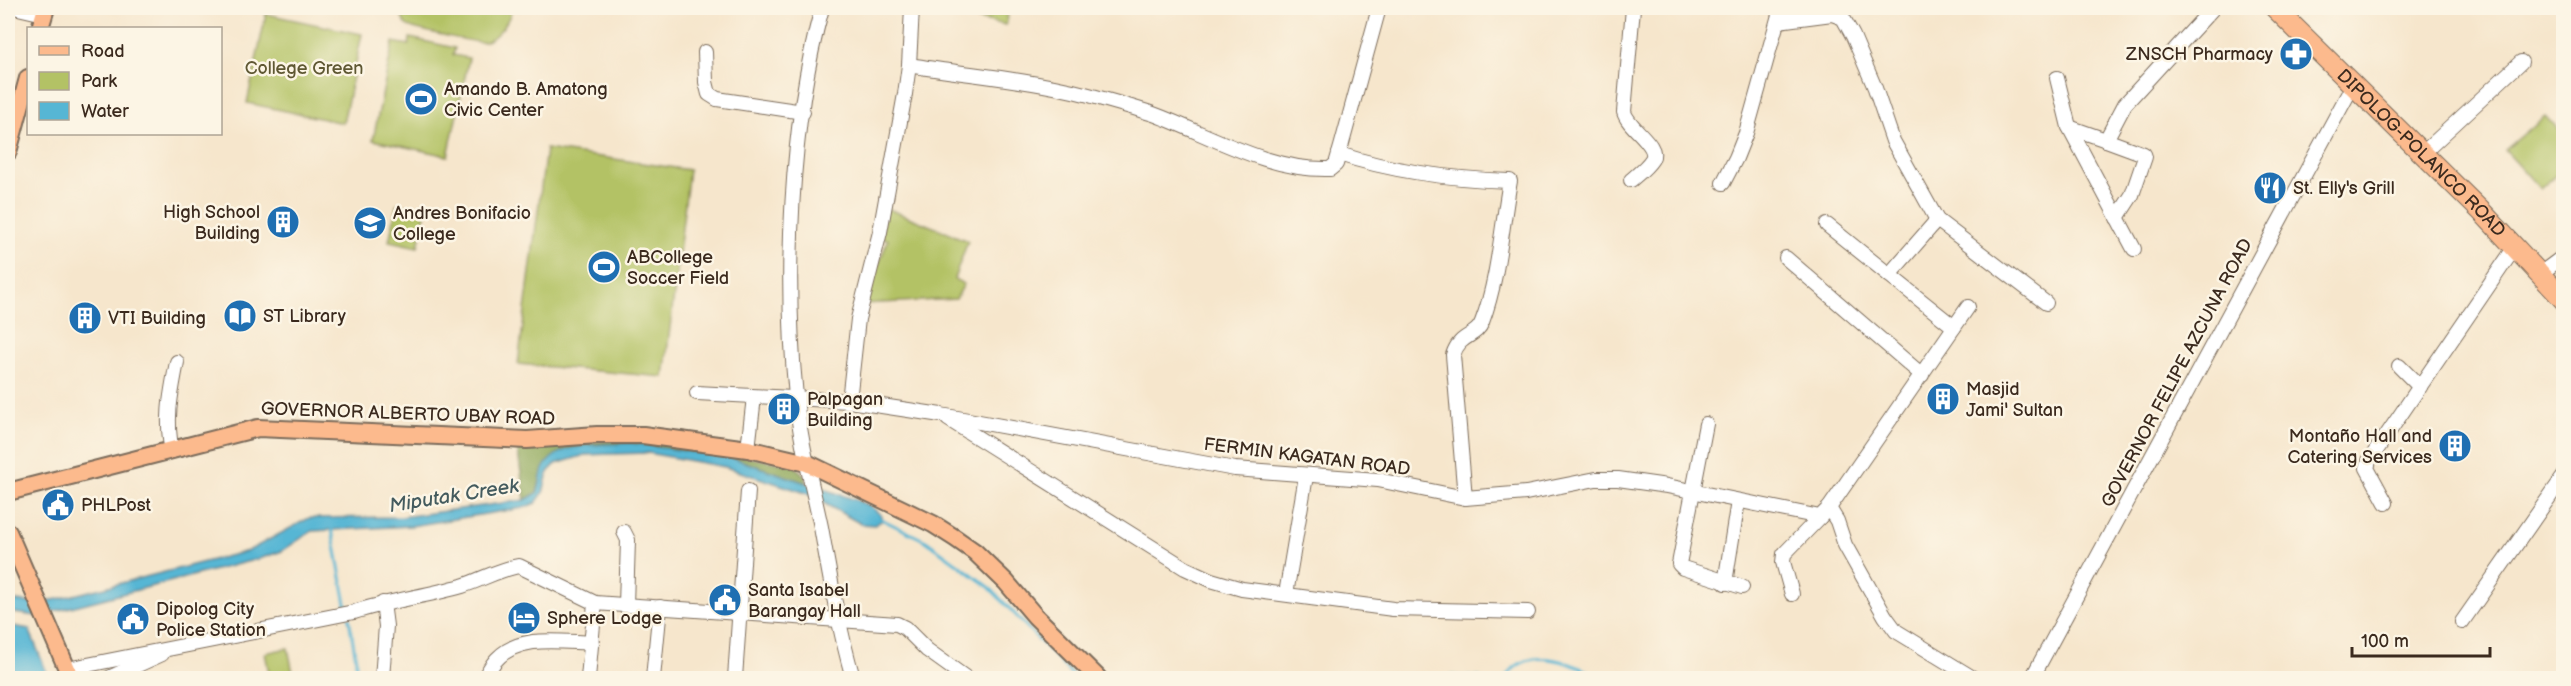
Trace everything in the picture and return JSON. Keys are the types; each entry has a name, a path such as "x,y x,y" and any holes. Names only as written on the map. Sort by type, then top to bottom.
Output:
{"highway":[{"name":"DIPOLOG-POLANCO ROAD","path":"2275,8 2423,153 2564,300"}],"main road":[{"path":"8,152 27,82"},
{"name":"GOVERNOR ALBERTO UBAY ROAD","path":"8,492 172,451 245,430 278,427 527,440 597,435 643,435 748,449 807,464 933,524 955,538 975,552 1006,582 1035,616 1098,678"},
{"path":"8,532 69,674"}],"street":[{"path":"18,8 43,17"},
{"path":"822,8 803,112 796,170 791,253 796,399 838,619 854,678"},
{"path":"849,401 858,319 880,232 909,66 912,8"},
{"path":"909,66 1030,82 1070,90 1155,115 1252,154 1304,168 1330,169 1336,164 1379,8"},
{"path":"1631,180 1653,158 1647,140 1629,124 1624,112 1633,8"},
{"path":"2106,140 2126,104 2213,8"},
{"path":"1723,183 1746,133 1755,105 1764,61 1780,14 1832,14 1843,18 1875,88 1893,141 1915,185 1937,220 1959,240 2046,303"},
{"path":"705,52 706,82 709,94 717,99 803,112"},
{"path":"2423,153 2522,62"},
{"path":"2057,78 2069,127 2134,249"},
{"name":"GOVERNOR FELIPE AZCUNA ROAD","path":"2032,678 2354,85"},
{"path":"2069,127 2144,154 2145,157 2132,195 2117,218"},
{"path":"1339,154 1378,167 1426,175 1510,181 1494,275 1483,321 1477,331 1463,338 1453,355 1465,498"},
{"path":"1889,275 1937,220"},
{"path":"1827,225 1954,327"},
{"path":"2386,503 2367,468 2442,351 2515,247"},
{"path":"2540,273 2564,256"},
{"path":"1786,258 1922,375"},
{"path":"1792,594 1783,562 1784,554 1824,512 1968,307"},
{"path":"172,451 169,436 169,404 177,362"},
{"path":"2399,366 2420,387"},
{"name":"FERMIN KAGATAN ROAD","path":"698,393 849,401 941,415 1235,469 1378,480 1465,498 1526,493 1596,479 1648,483 1738,501 1824,512"},
{"path":"748,449 754,397"},
{"path":"941,415 1185,568 1211,580 1242,589 1393,609 1528,612"},
{"path":"1706,424 1679,564 1683,568 1742,587"},
{"path":"1286,594 1306,476"},
{"path":"2462,622 2564,476"},
{"path":"735,678 748,491"},
{"path":"1725,583 1738,501"},
{"path":"1824,512 1837,521 1845,545 1884,616 1896,631 1973,678"},
{"path":"624,532 628,540 626,605"},
{"path":"69,674 185,644 348,613 462,586 505,568 519,566 595,603 897,624 905,628 927,650 966,678"},
{"path":"382,678 386,626 383,603"},
{"path":"588,678 595,603"},
{"path":"654,678 660,607"},
{"path":"484,678 496,659 509,649 539,642 592,644"},
{"path":"109,678 185,644"}],"green space":[{"path":"401,8 512,8 509,18 493,37 478,42 410,27 404,21"},
{"path":"930,8 1009,8 1006,25"},
{"name":"College Green","path":"266,14 362,34 343,123 247,103"},
{"name":"Amando B. Amatong Civic Center","path":"410,38 455,48 453,55 469,58 448,156 373,140 393,42 409,45"},
{"path":"2545,116 2563,135 2563,169 2540,189 2505,150"},
{"name":"ABCollege Soccer Field","path":"546,149 689,170 664,377 518,364"},
{"path":"397,204 426,210 418,247 389,241"},
{"path":"886,208 968,241 954,279 964,284 956,299 863,304 888,240 880,236"},
{"path":"650,439 795,466 805,476 807,484 733,458 631,443 570,448 543,470 537,493 525,500 517,446"},
{"path":"288,648 294,678 270,678 265,653"}],"water":[{"path":"631,443 733,458 856,500 870,506 881,515 881,521 875,525 861,524 806,493 725,467 648,453 585,455 556,464 548,472 543,493 536,503 523,508 411,526 312,531 282,551 262,558 36,616 8,612 8,600 33,603 58,599 248,551 309,518 402,517 525,500 537,493 543,469 559,453 595,444"},
{"path":"8,625 29,629 49,678 8,678"}],"waterway":[{"name":"Miputak Creek","path":"879,518 926,541 989,587 1075,678"},
{"path":"332,530 347,609"},
{"path":"349,618 356,660 355,678"},
{"name":"Miputak Creek","path":"1505,678 1514,668 1535,659 1558,660 1600,678"},
{"name":"Miputak Creek","path":"1443,678 1451,676 1480,678"}],"place":[{"name":"ZNSCH Pharmacy","path":"2296,54"},
{"name":"Amando B. Amatong Civic Center","path":"421,99"},
{"name":"St. Elly's Grill","path":"2270,188"},
{"name":"High School Building","path":"283,222"},
{"name":"Andres Bonifacio College","path":"370,223"},
{"name":"ABCollege Soccer Field","path":"604,267"},
{"name":"ST Library","path":"240,316"},
{"name":"VTI Building","path":"85,318"},
{"name":"Masjid Jami' Sultan","path":"1943,399"},
{"name":"Palpagan Building","path":"784,409"},
{"name":"Montaño Hall and Catering Services","path":"2455,446"},
{"name":"PHLPost","path":"58,505"},
{"name":"Santa Isabel Barangay Hall","path":"725,600"},
{"name":"Sphere Lodge","path":"524,618"},
{"name":"Dipolog City Police Station","path":"133,619"}]}
